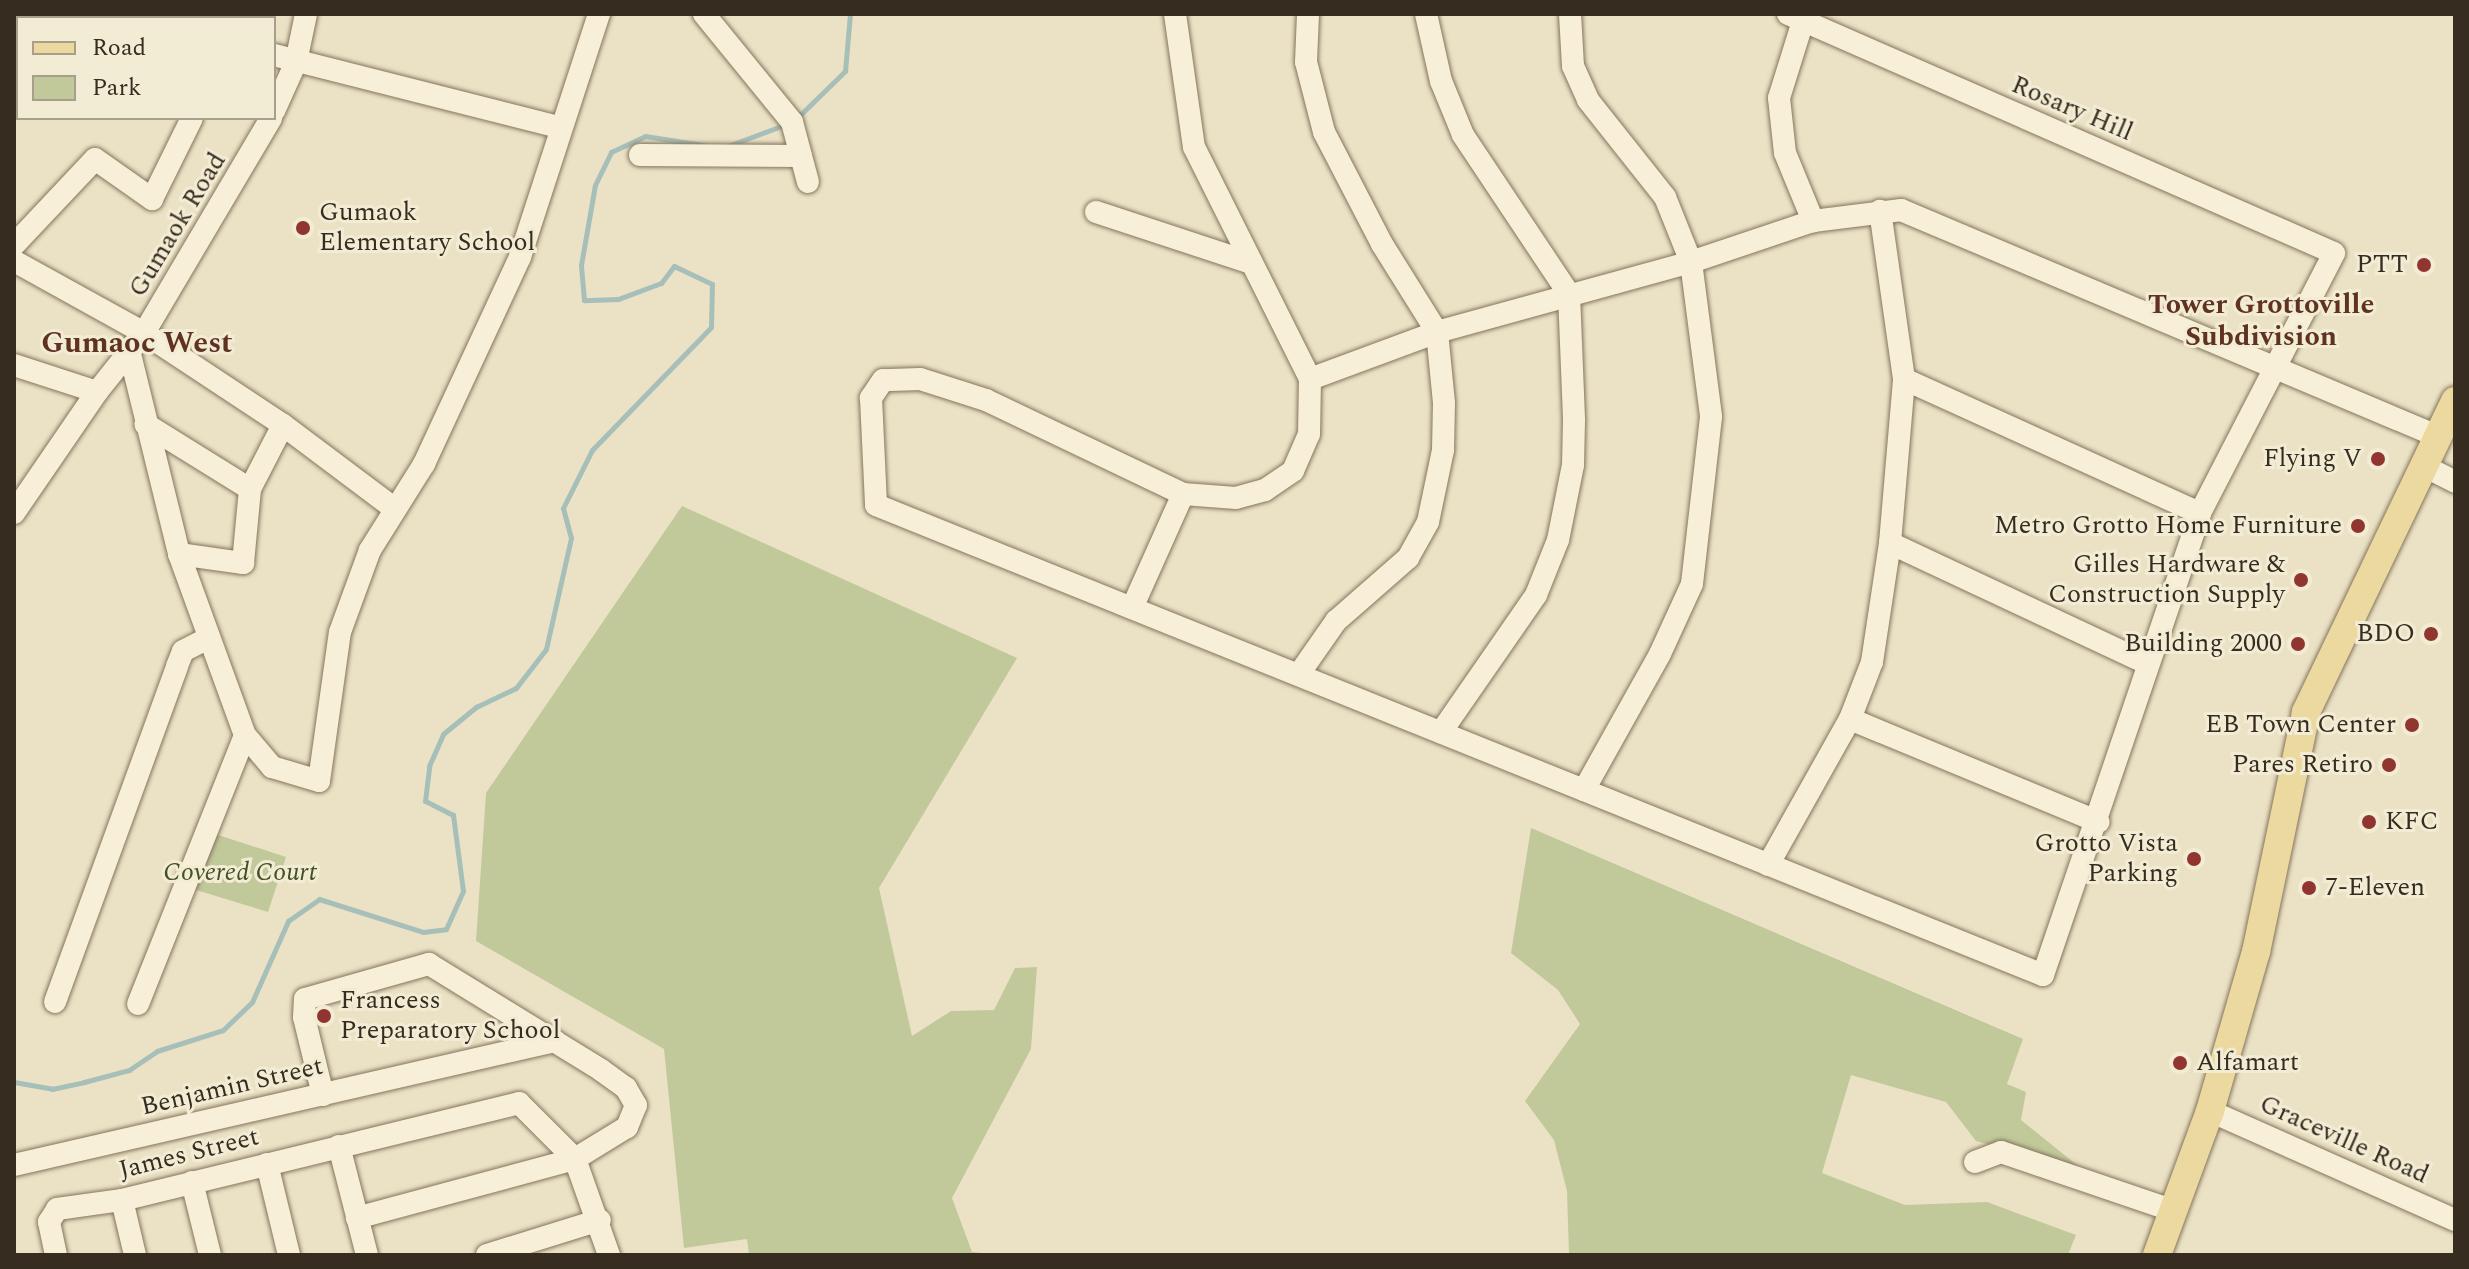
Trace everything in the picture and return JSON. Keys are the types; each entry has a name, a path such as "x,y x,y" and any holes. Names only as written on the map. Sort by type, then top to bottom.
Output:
{"main road":[{"path":"2157,1255 2210,1111 2256,952 2306,712 2455,401"}],"street":[{"path":"276,101 285,58 306,14"},
{"path":"130,354 179,554 207,639 245,735 272,767 319,781 340,632 370,550 457,399 520,257 559,127 599,14"},
{"path":"704,14 792,122 808,182"},
{"path":"1175,14 1194,147 1310,379 1309,434 1293,471 1265,490 1236,498 1183,494 986,400 920,379 883,380 871,398 876,505 2043,975 2099,822 2148,664 2200,513 2275,366"},
{"path":"1299,674 1336,621 1408,558 1428,522 1443,450 1437,332 1362,208 1324,132 1306,62 1308,14"},
{"path":"1426,14 1441,81 1463,135 1569,294 1573,465 1558,540 1536,595 1441,732"},
{"path":"1570,14 1567,28 1573,66 1588,100 1665,197 1691,262 1711,417 1692,584 1660,654 1584,790"},
{"path":"1795,18 1779,98 1785,153 1813,221"},
{"name":"Rosary Hill","path":"1795,18 2334,253 2275,366"},
{"path":"285,58 559,127"},
{"path":"14,245 95,159 152,199 191,120"},
{"name":"Gumaok Road","path":"14,513 97,392 144,333 270,120"},
{"path":"640,155 801,156"},
{"path":"1310,379 1437,332 1691,262 1813,221 1880,211 1922,216 2437,436"},
{"path":"1768,865 1850,719 1872,662 1890,543 1904,379 1880,211"},
{"path":"1096,212 1251,263"},
{"path":"14,261 144,333 283,425 395,509"},
{"path":"14,365 97,392"},
{"path":"1904,379 2200,513"},
{"path":"145,424 250,489"},
{"path":"179,554 243,563 250,489 283,425"},
{"path":"2422,465 2455,482"},
{"path":"1132,608 1183,494"},
{"path":"1890,543 2148,664"},
{"path":"55,1002 183,651 207,639"},
{"path":"1850,719 2099,822"},
{"path":"138,1004 245,735"},
{"path":"323,1095 304,1017 305,999 429,964 626,1088 636,1105 627,1127 575,1159 357,1218"},
{"name":"Benjamin Street","path":"14,1165 555,1041"},
{"name":"James Street","path":"56,1255 49,1226 52,1213 122,1200 519,1103 575,1159"},
{"name":"Graceville Road","path":"2210,1111 2455,1220"},
{"path":"339,1146 367,1255"},
{"path":"1975,1162 2001,1152 2174,1211"},
{"path":"575,1159 600,1220 609,1255"},
{"path":"267,1164 289,1255"},
{"path":"192,1182 210,1255"},
{"path":"122,1200 135,1255"},
{"path":"487,1255 600,1220"}],"green space":[{"path":"682,506 1017,658 879,888 912,1036 951,1011 994,1010 1015,968 1037,967 1031,1049 952,1198 972,1252 1004,1255 749,1255 747,1239 684,1248 664,1049 476,941 486,793"},
{"path":"1531,828 2023,1039 2007,1084 2026,1092 2021,1120 2083,1170 1976,1141 1946,1102 1851,1075 1822,1173 1905,1205 1987,1202 2076,1235 2068,1255 1569,1255 1567,1191 1554,1140 1525,1101 1580,1024 1558,990 1511,953"},
{"name":"Covered Court","path":"212,833 286,857 268,912 193,889"}],"waterway":[{"path":"796,119 845,71 850,14"},
{"path":"725,147 787,124"},
{"path":"14,1082 52,1089 84,1082 129,1070 157,1051 223,1030 252,1002 288,921 319,899 423,932 446,929 463,891 453,815 425,801 429,766 443,734 476,707 516,688 546,649 571,538 563,508 592,450 711,327 712,284 674,266 661,283 618,299 584,300 581,265 595,185 611,152 645,136 703,145"}],"place":[{"name":"Gumaok Elementary School","path":"303,228"},
{"name":"PTT","path":"2424,265"},
{"name":"Flying V","path":"2378,459"},
{"name":"Metro Grotto Home Furniture","path":"2358,526"},
{"name":"Gilles Hardware & Construction Supply","path":"2301,580"},
{"name":"BDO","path":"2431,634"},
{"name":"Building 2000","path":"2298,644"},
{"name":"EB Town Center","path":"2412,725"},
{"name":"Pares Retiro","path":"2389,765"},
{"name":"KFC","path":"2369,822"},
{"name":"Grotto Vista Parking","path":"2194,859"},
{"name":"7-Eleven","path":"2309,888"},
{"name":"Francess Preparatory School","path":"324,1016"},
{"name":"Alfamart","path":"2180,1063"}],"district":[{"name":"Tower Grottoville Subdivision","path":"2261,321"},
{"name":"Gumaoc West","path":"137,343"}]}
